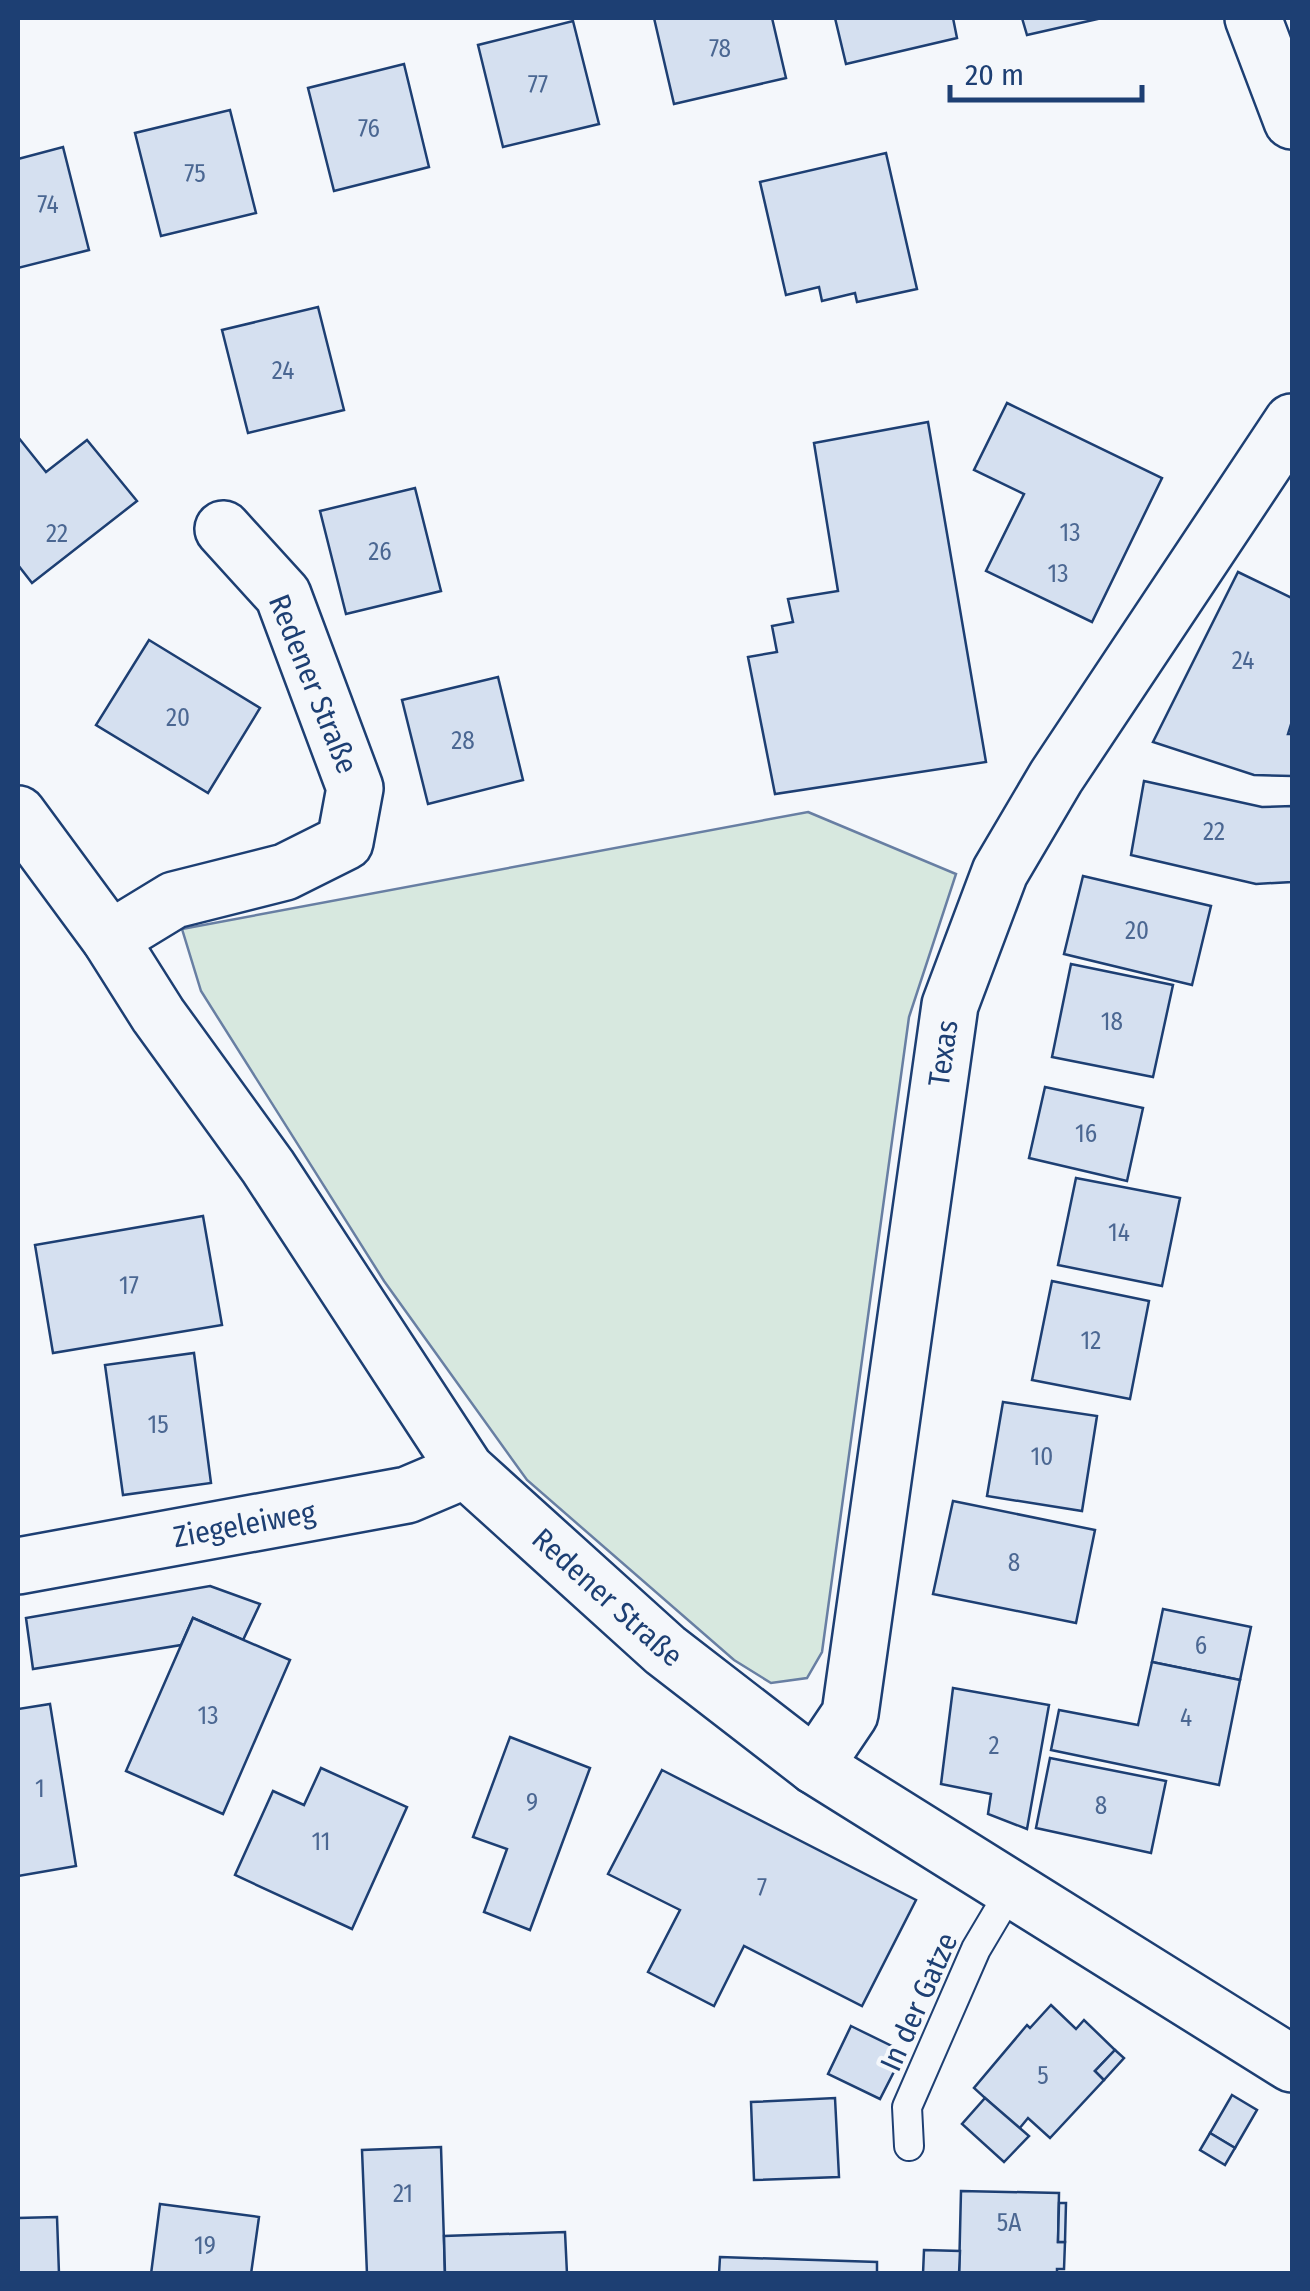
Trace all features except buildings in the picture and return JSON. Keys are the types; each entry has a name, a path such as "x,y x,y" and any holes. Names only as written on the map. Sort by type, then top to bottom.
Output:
{"street":[{"path":"1253,18 1292,121"},
{"name":"Texas","path":"814,1766 850,1714 950,1005 1000,872 1056,778 1292,422"},
{"name":"Redener Straße","path":"110,939 174,900 286,872 345,842 354,788 283,595 222,529"},
{"name":"Redener Straße","path":"18,814 268,1167 466,1470 665,1650 814,1766 1292,2064"},
{"name":"Ziegeleiweg","path":"18,1566 407,1495 466,1470"}],"lane":[{"name":"In der Gatze","path":"909,2146 907,2108 976,1948 1011,1890"}],"shaded area":[{"path":"808,812 956,874 909,1017 822,1652 807,1678 771,1683 734,1660 527,1480 384,1281 201,991 182,929"}]}
